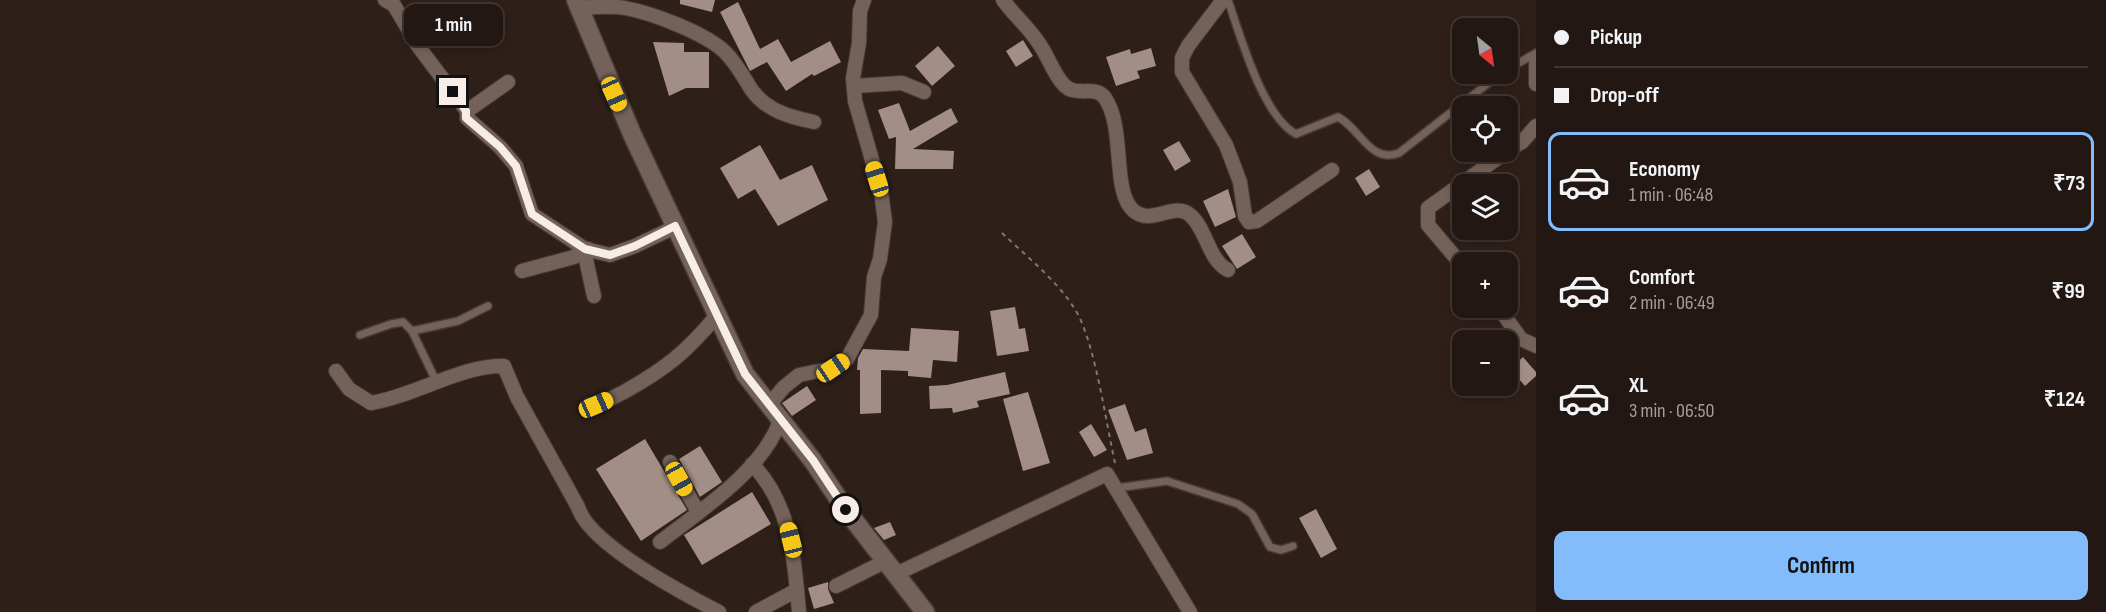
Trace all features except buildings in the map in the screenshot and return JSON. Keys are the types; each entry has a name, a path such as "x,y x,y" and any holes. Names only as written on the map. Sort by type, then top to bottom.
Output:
{"street":[{"path":"385,0 394,5 418,46 466,111 466,118 500,147 516,166 532,214 587,249 610,255 635,246 675,226"},
{"path":"768,406 784,387 800,375 833,368 847,359 871,315 874,277 880,259 885,222 881,191 855,102 854,86 859,43 857,26 864,0"},
{"path":"1003,0 1037,40 1064,86 1076,92 1097,92 1103,96 1113,116 1120,146 1122,186 1127,203 1135,212 1146,217 1173,211 1184,211 1191,215 1218,261 1228,270"},
{"path":"1226,0 1188,46 1182,58 1182,72 1226,145 1240,182 1245,216 1249,222 1257,221 1332,170"},
{"path":"814,122 784,115 772,109 752,91 741,71 724,51 710,42 665,21 624,8 577,4 610,84 745,374 768,406 813,460 925,612"},
{"path":"1536,63 1536,84"},
{"path":"466,111 508,82"},
{"path":"854,86 902,82 924,92"},
{"path":"1518,144 1536,126"},
{"path":"1452,253 1428,225 1428,207 1491,162"},
{"path":"522,271 574,257 587,249"},
{"path":"587,249 585,255 594,296"},
{"path":"589,405 596,405 611,399 663,370 717,315"},
{"path":"1506,318 1521,339 1536,346"},
{"path":"336,371 349,389 371,403 396,399 476,370 504,366 517,398 578,507 581,519 596,534 636,563 719,612"},
{"path":"660,542 736,481 776,434 780,421"},
{"path":"670,462 698,512"},
{"path":"752,464 765,478 786,519 799,612"},
{"path":"836,586 891,568 1107,474 1190,612"},
{"path":"756,612 796,590"}],"lane":[{"path":"1226,0 1252,70 1276,115 1288,130 1296,134 1338,117 1373,152 1391,156 1399,153 1487,84"},
{"path":"1518,63 1536,53"},
{"path":"412,331 458,321 488,306"},
{"path":"360,335 390,324 403,322 412,331 437,383"},
{"path":"1117,488 1155,482 1176,483 1247,509 1270,547 1281,550 1293,546"}],"path":[{"path":"1002,233 1062,293 1076,311 1088,341 1116,464 1107,474"}],"route":[{"path":"453,92 466,111 466,118 500,147 516,166 532,214 585,249 610,255 659,236 675,226 745,374 771,410 813,460 846,510"}]}
